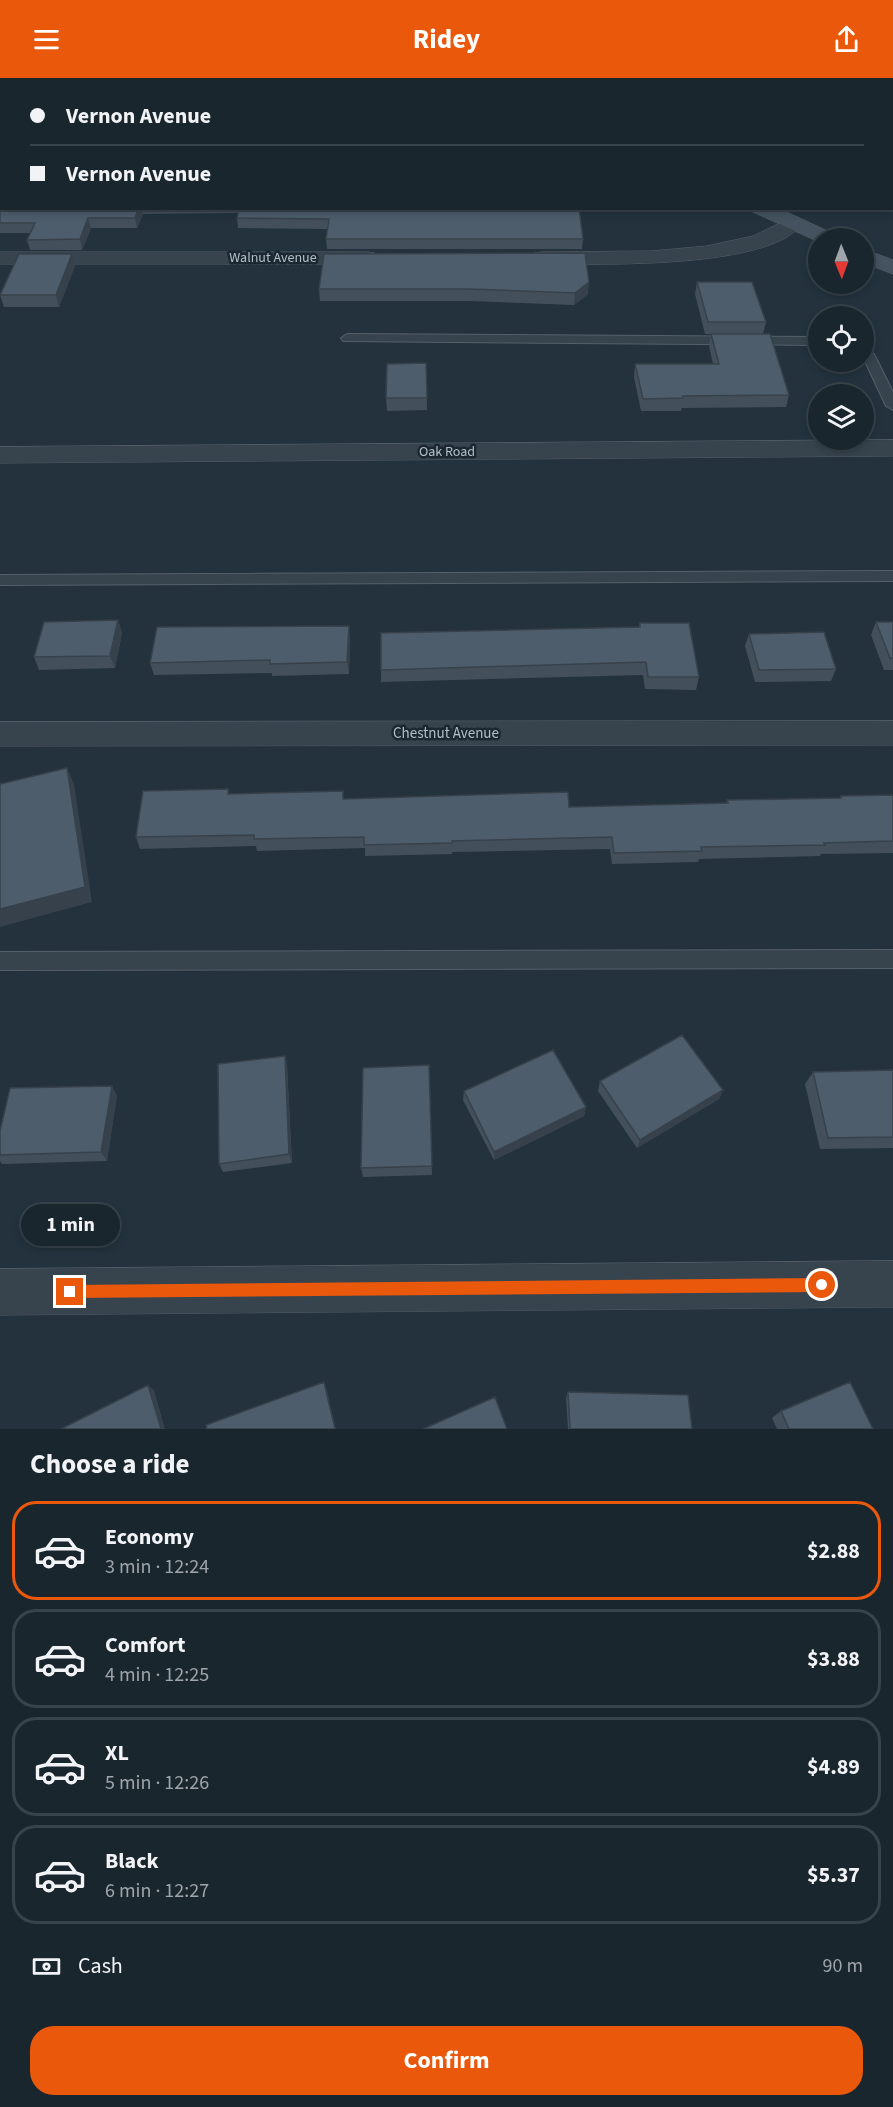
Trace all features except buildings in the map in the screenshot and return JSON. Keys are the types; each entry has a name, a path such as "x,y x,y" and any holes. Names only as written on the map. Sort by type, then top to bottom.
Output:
{"main road":[{"path":"764,210 808,230"},
{"path":"874,259 893,268"}],"street":[{"path":"527,258 658,257 707,252 762,239 793,223"},
{"name":"Walnut Avenue","path":"0,258 383,258"},
{"name":"Oak Road","path":"0,455 893,448"},
{"name":"Chestnut Avenue","path":"0,734 893,733"},
{"path":"0,1292 893,1284"}],"lane":[{"path":"347,338 808,341"},
{"path":"874,366 893,406"},
{"path":"0,580 893,576"},
{"path":"0,962 893,959"}],"route":[{"path":"70,1292 822,1285"}]}
